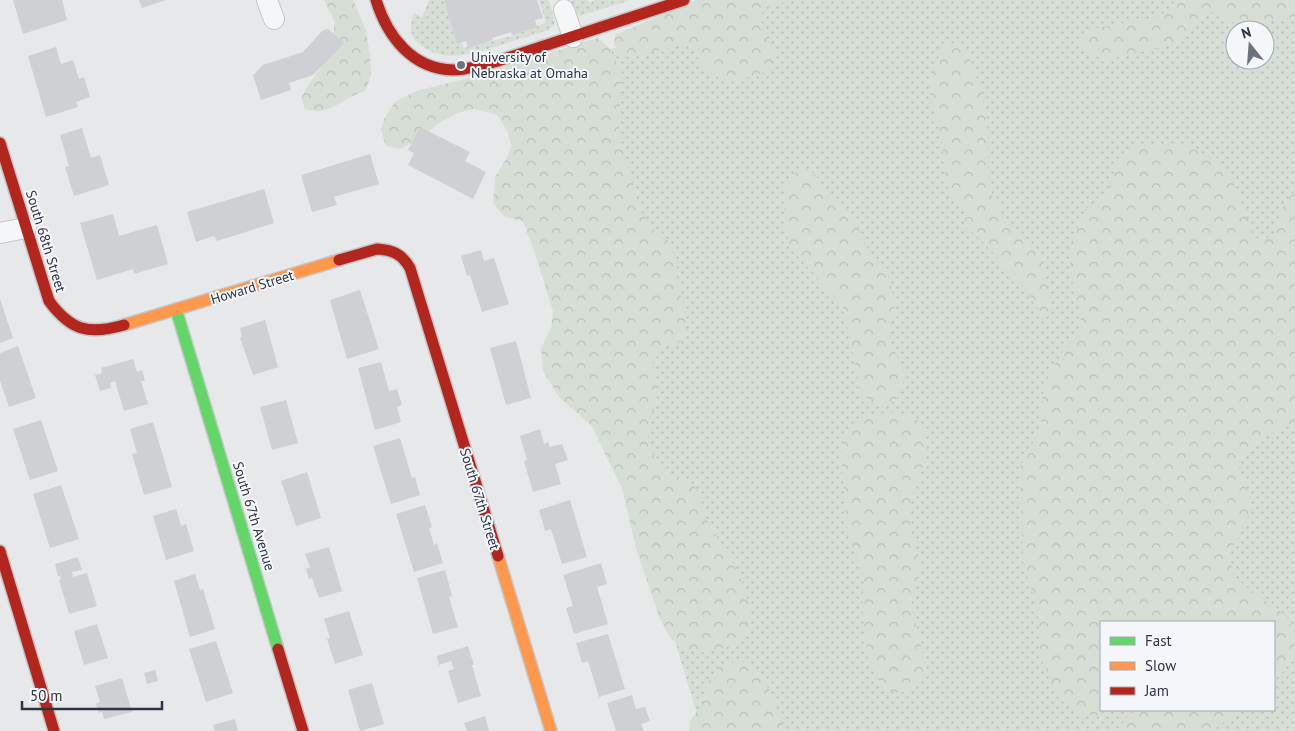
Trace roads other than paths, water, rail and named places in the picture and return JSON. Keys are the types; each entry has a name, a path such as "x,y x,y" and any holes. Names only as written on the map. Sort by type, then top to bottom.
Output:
{"street":[{"path":"267,0 274,19"},
{"path":"376,0 386,27 403,49 416,59 443,69 458,70 572,37 684,0"},
{"path":"564,10 572,37"},
{"name":"South 68th Street","path":"0,143 49,301 58,314 75,326 87,330"},
{"path":"0,232 26,228"},
{"name":"Howard Street","path":"87,330 103,331 377,250 388,250 404,256 410,268"},
{"name":"South 67th Street","path":"410,268 551,731"},
{"name":"South 67th Avenue","path":"176,310 303,731"},
{"path":"0,551 54,731"}],"place":[{"name":"University of Nebraska at Omaha","path":"461,65"}]}
